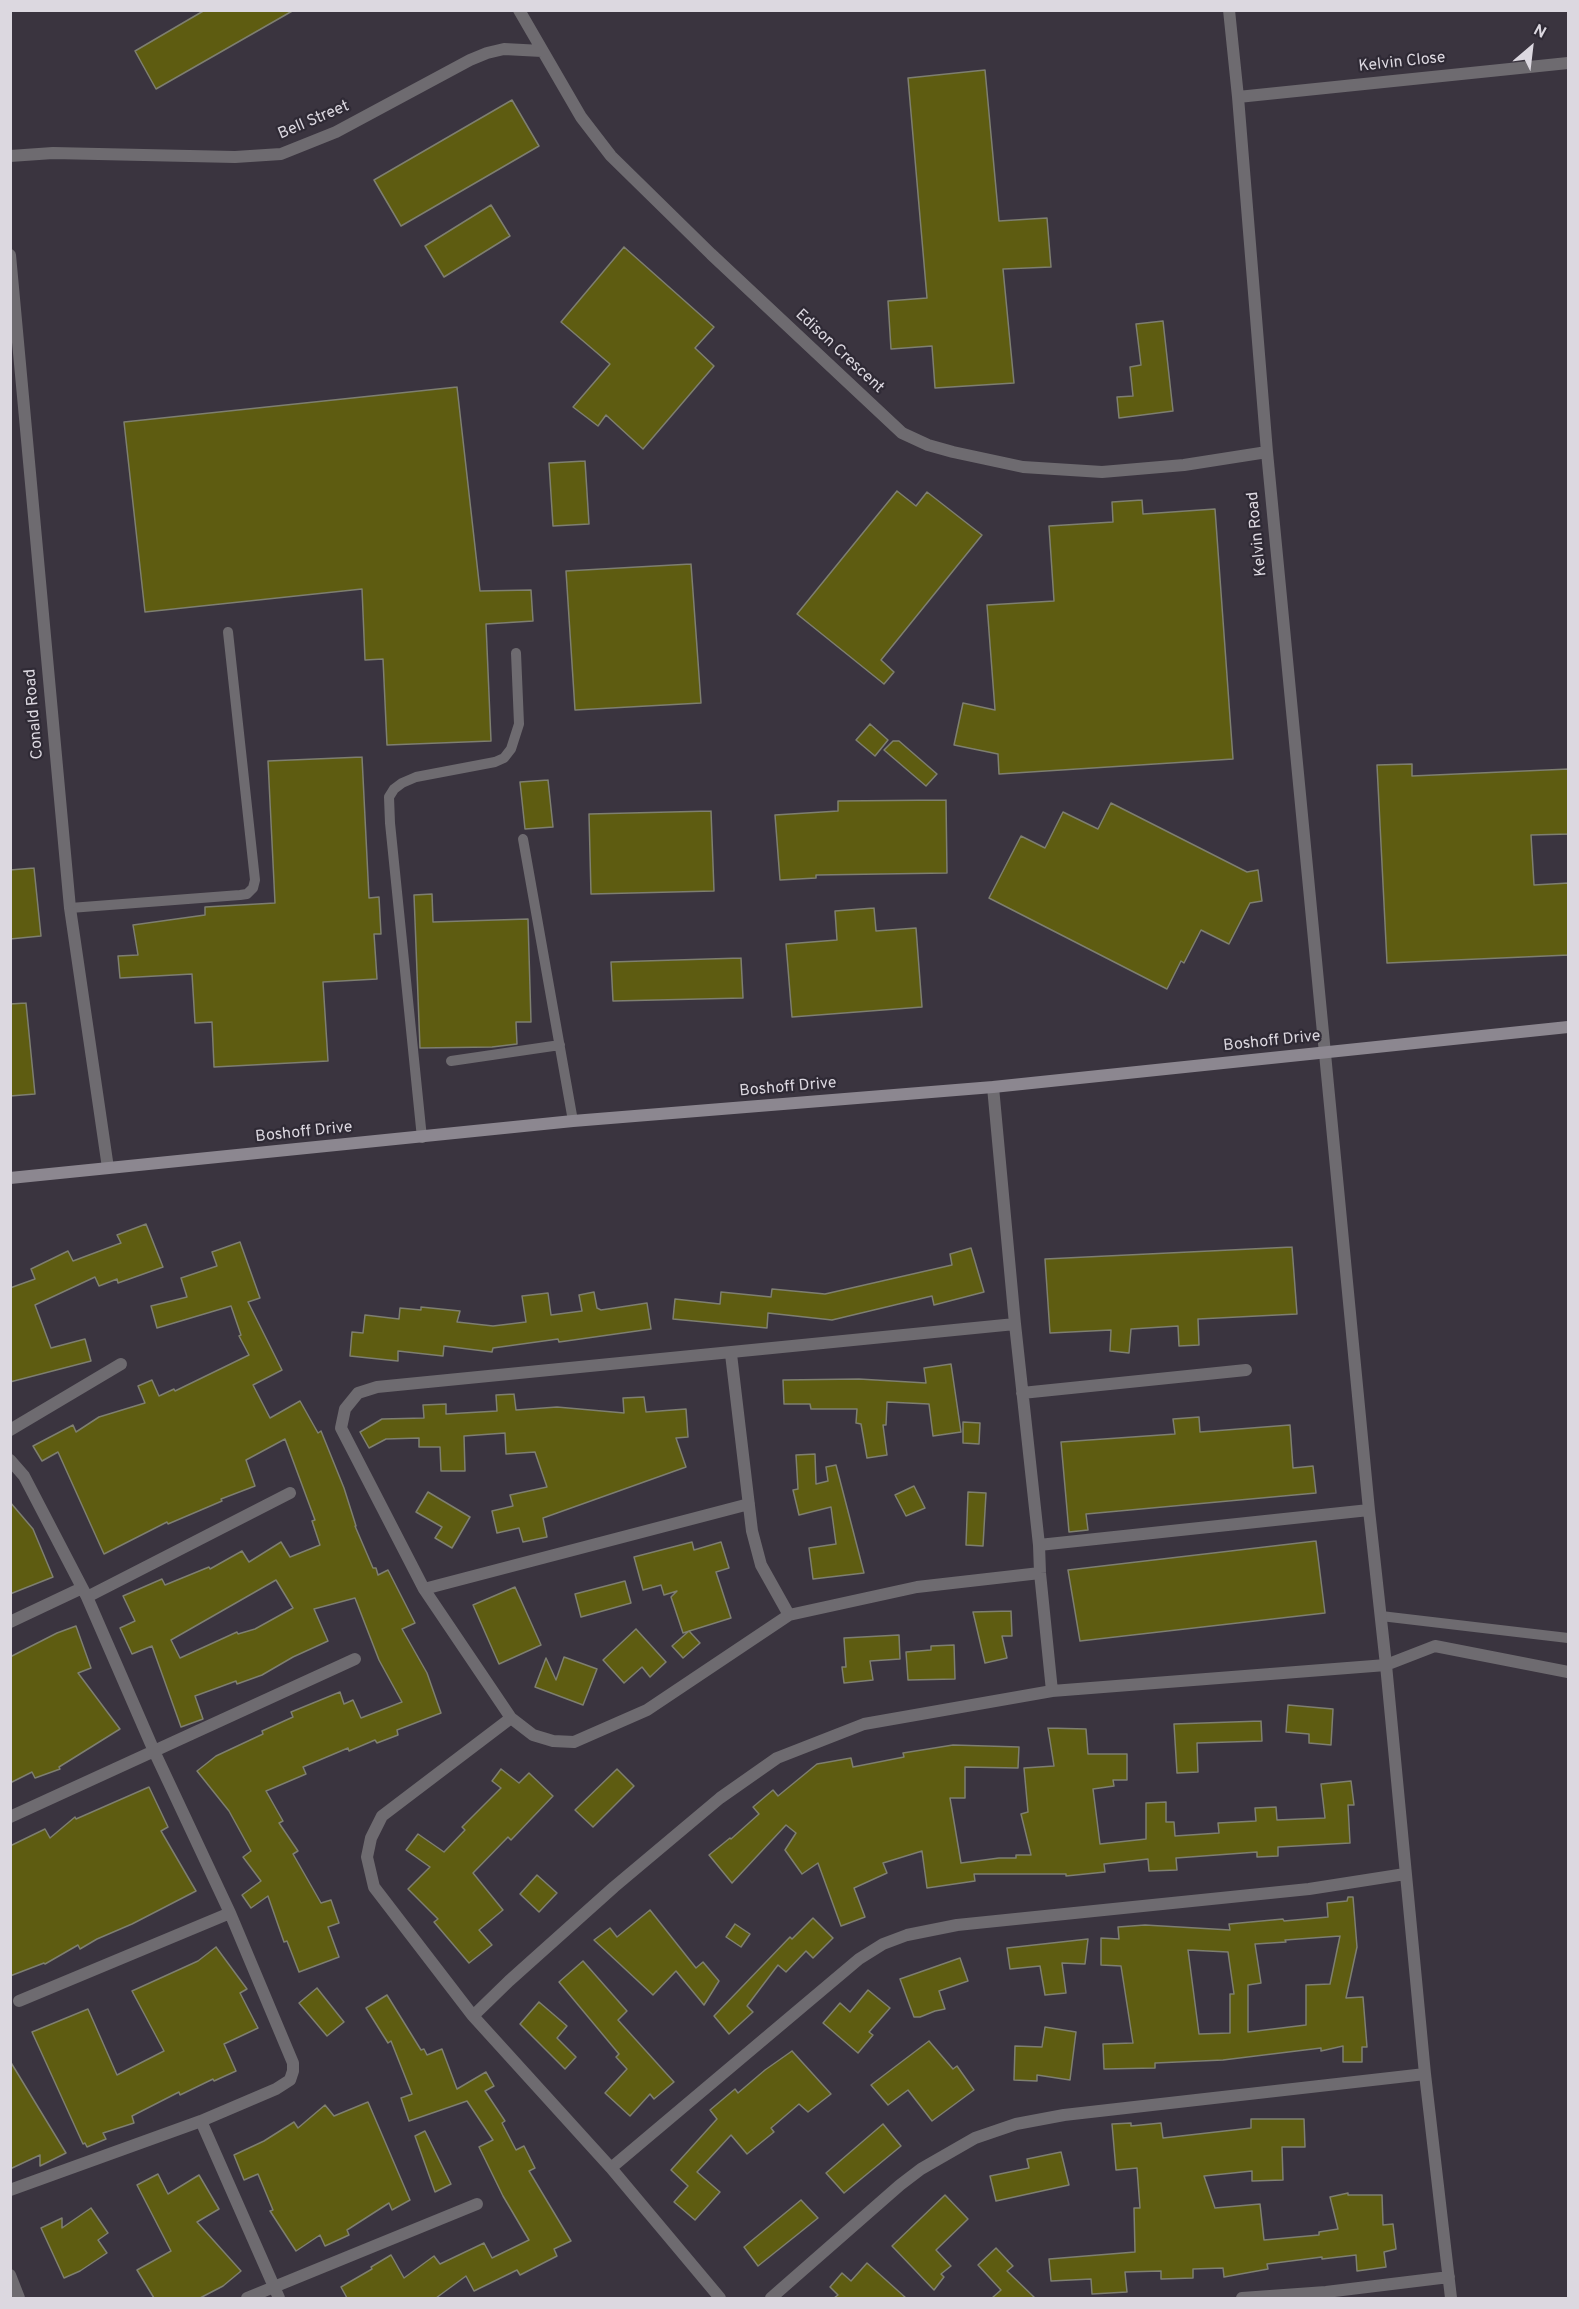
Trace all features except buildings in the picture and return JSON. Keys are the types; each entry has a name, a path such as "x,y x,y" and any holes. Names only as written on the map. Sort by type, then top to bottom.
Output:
{"main road":[{"name":"Boshoff Drive","path":"10,1178 573,1121 993,1087 1569,1027"}],"street":[{"name":"Edison Crescent","path":"519,10 581,117 611,156 686,231 902,433 928,445 1023,467 1102,471 1184,465 1267,452"},
{"name":"Kelvin Road","path":"1229,10 1267,452 1369,1510 1425,2074 1451,2298"},
{"name":"Bell Street","path":"10,156 53,153 235,157 281,154 336,132 487,52 504,49 542,51"},
{"name":"Kelvin Close","path":"1238,97 1569,63"},
{"name":"Conald Road","path":"10,255 70,908 108,1168"},
{"path":"993,1087 1052,1690"},
{"path":"1015,1324 731,1354 377,1387 358,1393 345,1409 340,1428 424,1588 511,1718 533,1734 553,1741 574,1742 646,1710 789,1614 917,1587 1040,1573"},
{"path":"731,1354 752,1531 761,1565 789,1614"},
{"path":"10,1430 121,1364"},
{"path":"1022,1393 1246,1370"},
{"path":"10,1460 24,1476 84,1593 154,1751 230,1913 293,2063 290,2080 276,2089 201,2121 10,2190"},
{"path":"10,1622 84,1593 290,1493"},
{"path":"424,1588 748,1504"},
{"path":"1039,1545 1369,1510"},
{"path":"473,2016 509,1981 649,1857 720,1798 777,1758 864,1725 1052,1690 1386,1665 1435,1646 1569,1672"},
{"path":"10,1817 354,1659"},
{"path":"511,1718 382,1816 370,1838 366,1857 374,1887 473,2016 611,2168 720,2298"},
{"path":"611,2168 859,1959 883,1944 907,1935 957,1925 1309,1889 1405,1874"},
{"path":"19,2001 230,1913"},
{"path":"771,2298 921,2169 975,2138 1016,2124 1064,2115 1425,2074"},
{"path":"201,2121 277,2294"},
{"path":"248,2298 277,2294 477,2204"},
{"path":"10,2275 19,2298"},
{"path":"1242,2298 1326,2292 1449,2277"}],"lane":[{"path":"70,908 240,895 247,894 253,888 255,880 228,632"},
{"path":"422,1138 389,797 402,783 416,777 495,762 504,758 511,749 519,723 516,653"},
{"path":"523,839 573,1121"},
{"path":"451,1061 560,1045"},
{"path":"1381,1616 1569,1638"}]}
